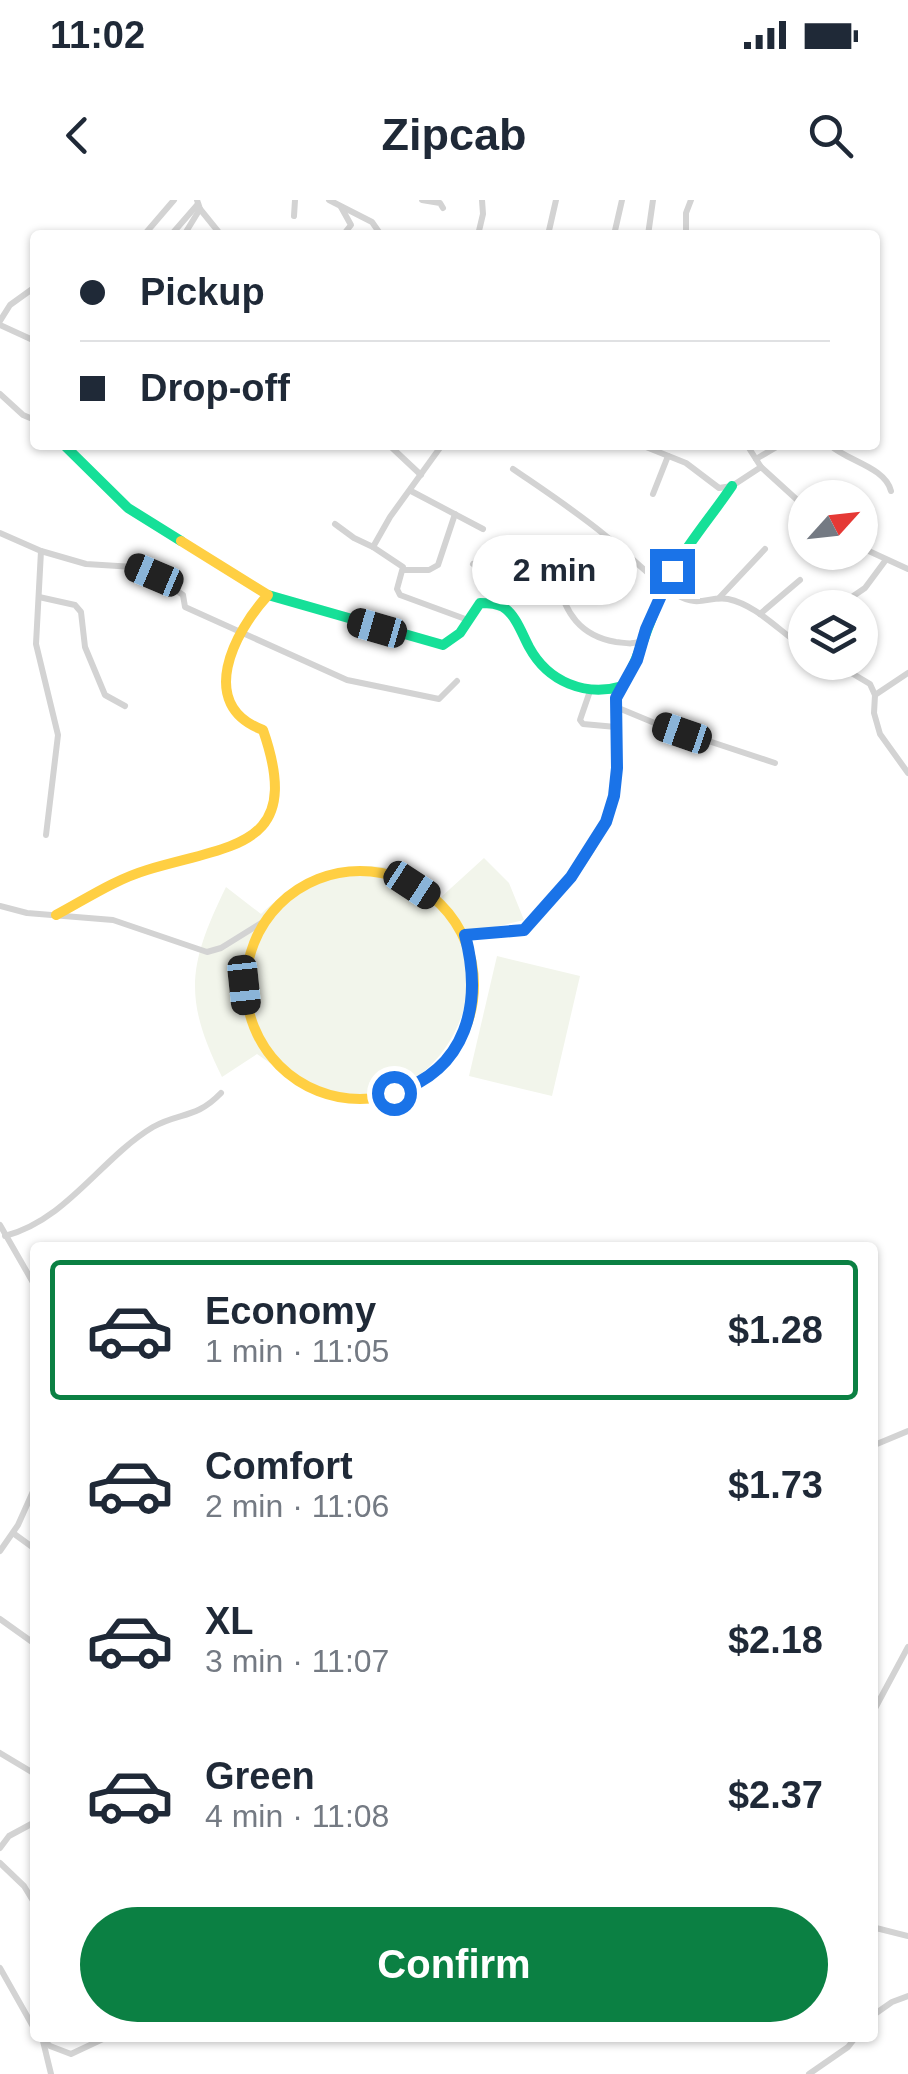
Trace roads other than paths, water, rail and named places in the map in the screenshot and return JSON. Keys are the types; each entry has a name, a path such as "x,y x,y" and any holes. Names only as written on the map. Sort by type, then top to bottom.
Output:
{"street":[{"path":"148,230 174,200"},
{"path":"294,216 295,200"},
{"path":"331,200 372,222 378,230"},
{"path":"422,200 440,203 444,208"},
{"path":"479,230 482,200"},
{"path":"549,230 556,200"},
{"path":"615,230 622,200"},
{"path":"649,230 654,200"},
{"path":"686,230 691,200"},
{"path":"175,230 198,204"},
{"path":"186,230 198,204"},
{"path":"198,204 217,230"},
{"path":"340,206 351,225 347,230"},
{"path":"30,291 10,305 0,323 30,339"},
{"path":"0,394 30,417"},
{"path":"69,450 128,508 268,595 442,645 454,639 480,604 494,602 508,610 542,666 576,688 611,690 623,686"},
{"path":"394,450 422,476"},
{"path":"373,547 439,450"},
{"path":"653,450 678,459 719,488 732,486"},
{"path":"677,450 678,459"},
{"path":"750,450 761,467 788,491"},
{"path":"756,459 771,450"},
{"path":"836,450 884,477 891,491"},
{"path":"653,494 668,456"},
{"path":"465,935 524,930 552,902 593,847 614,796 616,707 666,585 732,486 761,467"},
{"path":"513,469 578,514 676,594 702,604 732,600 760,614 788,635"},
{"path":"411,491 483,529"},
{"path":"335,524 404,570 429,570 438,565 454,514"},
{"path":"0,533 41,551 86,564 134,566 183,595 185,607 347,680 439,699 456,681"},
{"path":"718,599 764,550"},
{"path":"41,551 36,644 58,735 46,836"},
{"path":"878,557 908,570"},
{"path":"861,590 885,561"},
{"path":"473,564 503,588 536,600"},
{"path":"404,570 397,589 400,595 468,620"},
{"path":"557,579 569,614 581,629 607,640 635,644 642,640"},
{"path":"760,614 800,580"},
{"path":"494,602 503,588"},
{"path":"56,915 129,876 212,852 268,825 273,808 273,772 268,743 263,730 243,722 228,703 226,682 239,633 268,595"},
{"path":"39,597 76,605 81,612 84,647 105,694 125,706"},
{"path":"876,695 908,673"},
{"path":"865,680 876,695 874,713 880,734 908,773"},
{"path":"591,690 580,720 583,724 616,727"},
{"path":"616,707 775,763"},
{"path":"378,872 412,885 432,897 465,935 474,979 468,1022 440,1067 410,1088 378,1097 343,1098 304,1086 269,1054 247,1009 247,962 266,920 290,894 328,876 378,872"},
{"path":"0,906 26,913 130,924 206,952 221,948 266,920"},
{"path":"5,1236 30,1228 55,1211 151,1128 206,1108 220,1093"},
{"path":"0,1225 30,1278"},
{"path":"878,1444 908,1432"},
{"path":"0,1551 30,1497"},
{"path":"13,1533 30,1545"},
{"path":"0,1619 30,1640"},
{"path":"878,1703 908,1648"},
{"path":"0,1752 30,1771"},
{"path":"0,1848 10,1836 30,1825"},
{"path":"0,1862 30,1896"},
{"path":"878,1928 908,1936"},
{"path":"0,1968 30,2021"},
{"path":"878,2012 908,1996"},
{"path":"43,2042 51,2074"},
{"path":"46,2042 72,2054 97,2042"},
{"path":"814,2072 852,2042"}]}
